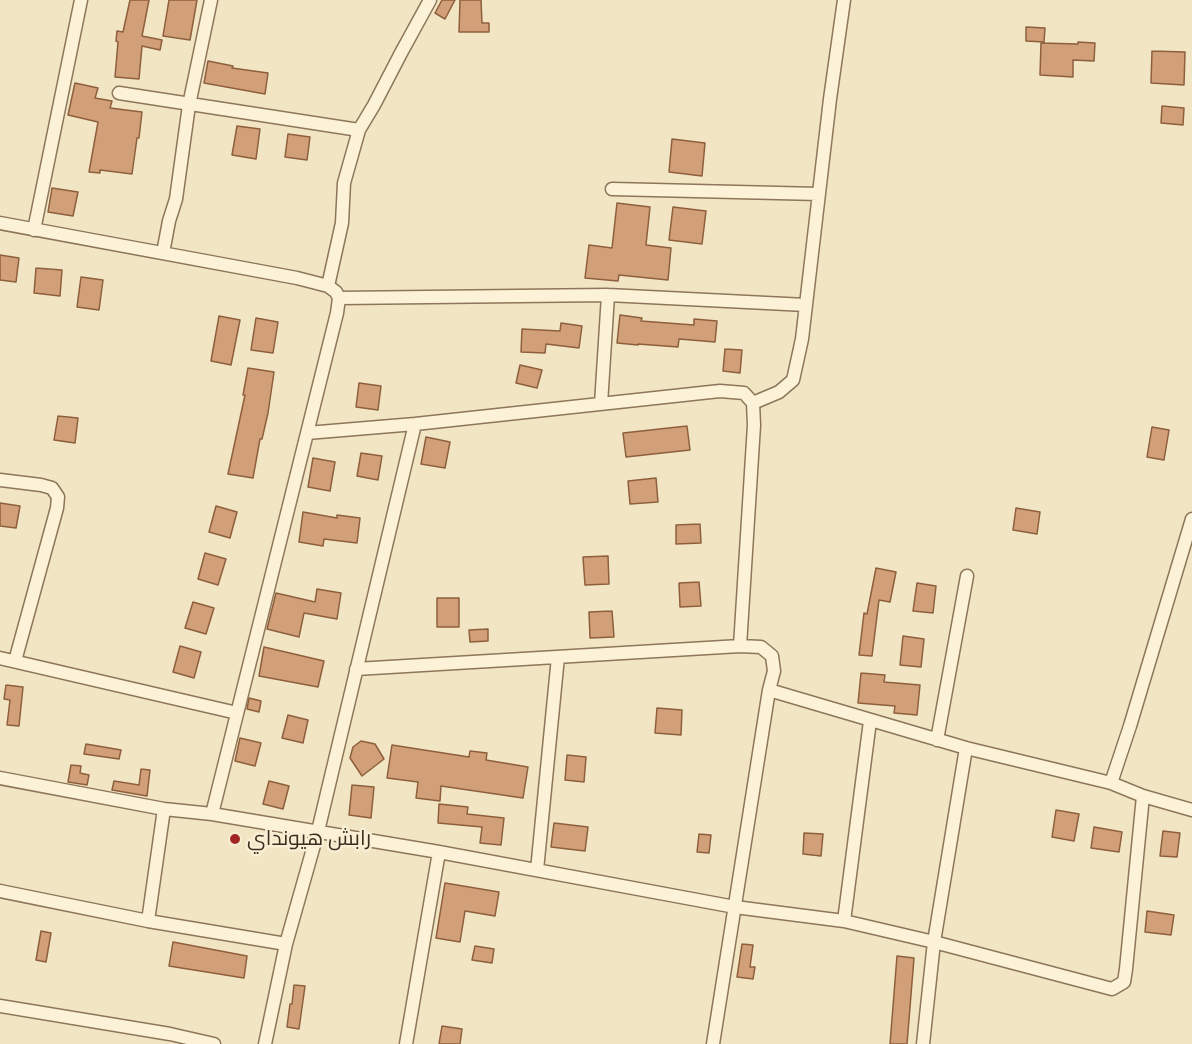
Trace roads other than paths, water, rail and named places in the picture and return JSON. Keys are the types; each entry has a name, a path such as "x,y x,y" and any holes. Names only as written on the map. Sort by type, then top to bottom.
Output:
{"street":[{"path":"34,230 81,0"},
{"path":"163,253 176,199 189,105 211,0"},
{"path":"328,286 342,223 344,183 358,130 374,105 430,0"},
{"path":"753,403 779,392 793,380 802,339 844,0"},
{"path":"118,93 358,130"},
{"path":"612,189 819,194"},
{"path":"0,223 297,278 328,286 336,292 339,298 212,814"},
{"path":"339,298 608,295 806,305"},
{"path":"601,404 608,295"},
{"path":"307,433 415,424 720,391 744,393 753,403 754,425 740,646"},
{"path":"265,1044 286,944 318,831 415,424"},
{"path":"0,480 40,485 52,489 58,497 57,508 15,661"},
{"path":"1111,783 1192,519"},
{"path":"937,740 967,576"},
{"path":"356,669 740,646 761,647 772,656 774,671 769,690 713,1044"},
{"path":"537,870 558,657"},
{"path":"0,658 237,713"},
{"path":"769,690 966,748 1111,783 1143,796 1192,810"},
{"path":"844,921 870,721"},
{"path":"923,1044 934,942 966,748"},
{"path":"0,778 164,809 212,814 440,852 735,907 844,921 1112,989 1124,982 1143,796"},
{"path":"148,921 164,809"},
{"path":"406,1044 440,852"},
{"path":"0,891 148,921 286,944"},
{"path":"0,1006 170,1034 214,1044"}],"place":[{"name":"رابش هيونداي","path":"235,839"}]}
